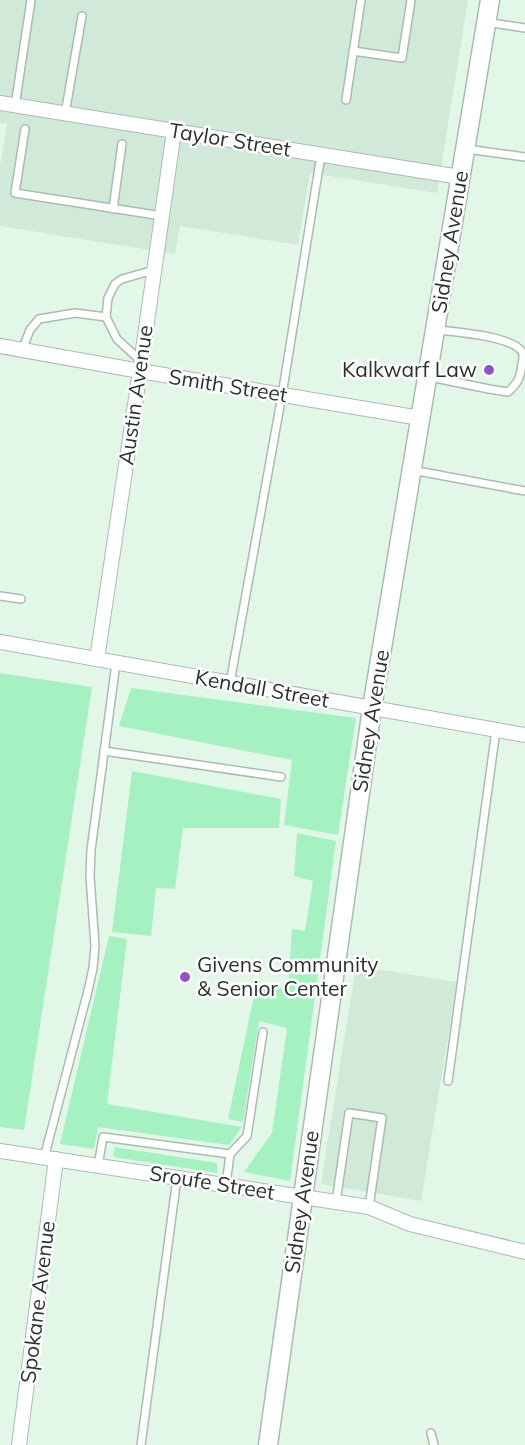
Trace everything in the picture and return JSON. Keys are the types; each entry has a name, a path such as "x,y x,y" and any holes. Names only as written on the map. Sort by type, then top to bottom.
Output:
{"main road":[{"name":"Sidney Avenue","path":"268,1445 372,708 490,0"}],"street":[{"name":"Taylor Street","path":"0,103 460,177"},
{"name":"Austin Avenue","path":"97,659 174,131"},
{"name":"Smith Street","path":"0,346 141,367 282,395 420,418"},
{"name":"Kendall Street","path":"0,642 525,735"},
{"name":"Sroufe Street","path":"0,1151 369,1207 410,1224 525,1252"},
{"name":"Spokane Avenue","path":"19,1445 50,1159"}],"lane":[{"path":"15,106 31,0"},
{"path":"346,100 361,0"},
{"path":"353,51 402,58 411,0"},
{"path":"65,114 82,16"},
{"path":"486,22 525,28"},
{"path":"25,129 15,193 162,216"},
{"path":"113,209 122,144"},
{"path":"465,148 525,157"},
{"path":"230,683 282,395 321,155"},
{"path":"141,367 117,339 106,317 108,298 115,284 122,279 154,270"},
{"path":"22,350 30,330 39,319 75,313 106,317"},
{"path":"427,376 508,392 517,384 522,372 523,355 519,348 507,341 435,329"},
{"path":"412,470 525,491"},
{"path":"0,596 21,599"},
{"path":"50,1159 93,968 95,946 90,867 116,663"},
{"path":"448,1081 496,730"},
{"path":"104,751 281,777"},
{"path":"226,1185 230,1154 247,1136 264,1032"},
{"path":"336,1202 350,1113 382,1118 369,1207"},
{"path":"98,1166 103,1137 230,1154"},
{"path":"141,1445 177,1178"},
{"path":"431,1432 434,1445"}],"shaded area":[{"path":"0,0 468,0 437,193 310,173 298,245 180,226 175,254 0,226 0,166 7,124 0,123"},
{"path":"356,966 457,982 421,1201 321,1184"}],"green space":[{"path":"0,673 92,687 24,1130 0,1127"},
{"path":"131,688 356,718 338,835 284,825 292,760 119,726"},
{"path":"132,771 281,799 279,828 183,828 175,889 156,888 151,936 112,932"},
{"path":"297,833 336,841 290,1181 244,1172 272,1133 287,1028 259,1021 243,1122 228,1119 256,986 288,989 292,929 305,931 313,881 294,876"},
{"path":"109,936 127,939 107,1104 242,1127 229,1145 98,1127 94,1149 60,1144"},
{"path":"115,1147 217,1163 217,1173 113,1157"}],"place":[{"name":"Kalkwarf Law","path":"489,370"},
{"name":"Givens Community & Senior Center","path":"185,977"}]}
